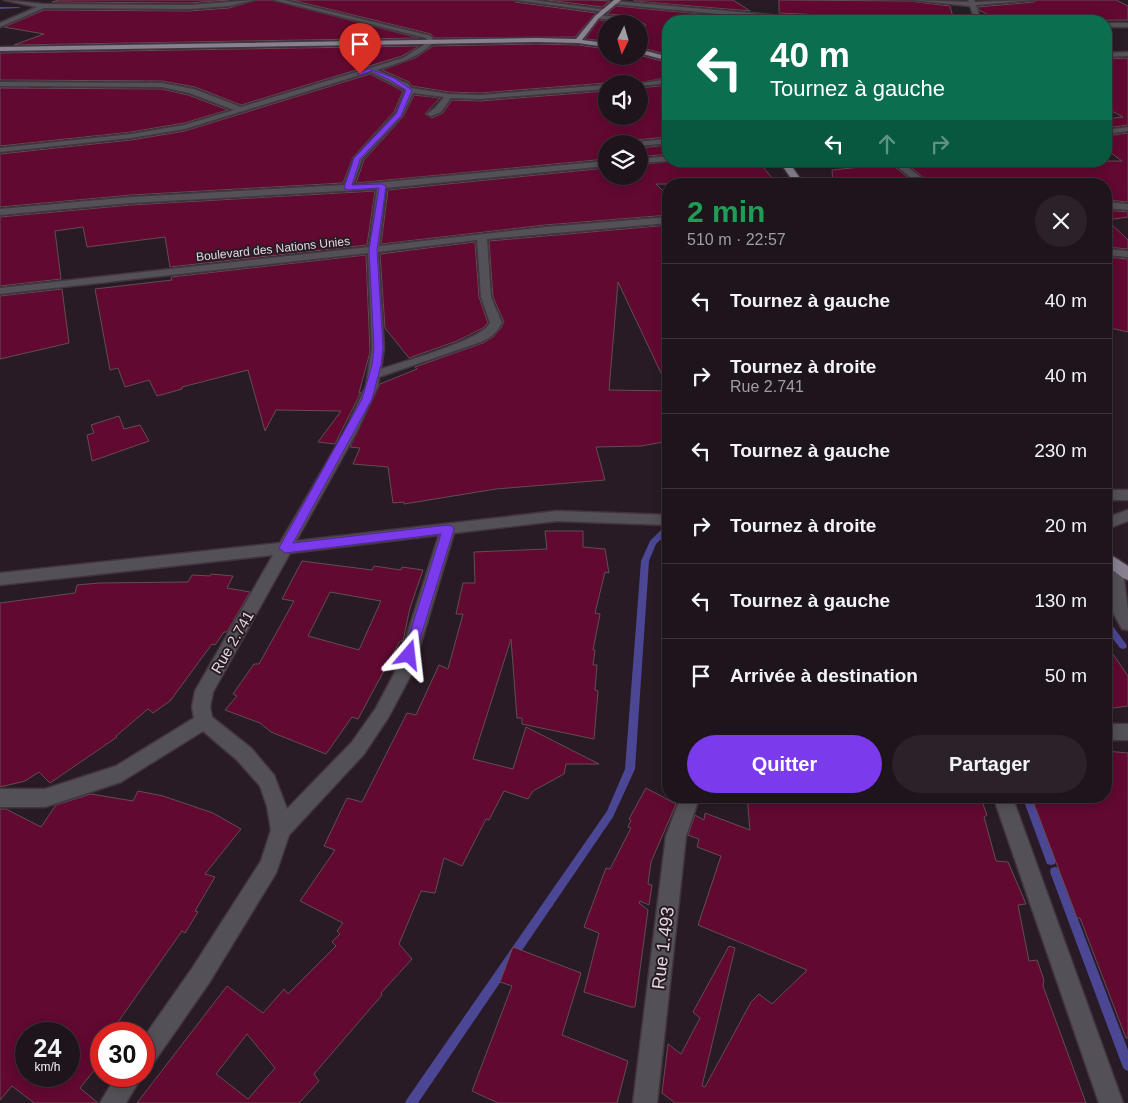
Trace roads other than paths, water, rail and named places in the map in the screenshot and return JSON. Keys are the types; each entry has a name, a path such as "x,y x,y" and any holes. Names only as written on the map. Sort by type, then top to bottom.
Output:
{"main road":[{"path":"580,38 604,10 616,1"},
{"path":"580,38 598,43"},
{"path":"0,49 430,39 598,38"},
{"path":"0,44 332,41"},
{"path":"648,53 662,57"},
{"path":"788,167 796,178"},
{"path":"1112,562 1128,574"}],"street":[{"path":"7,0 43,6 190,7 251,0"},
{"path":"0,25 57,0"},
{"path":"0,150 158,132 186,127 371,70 417,53 430,39 277,0"},
{"path":"518,0 604,10"},
{"path":"914,0 971,2 1031,0"},
{"path":"616,1 761,15"},
{"path":"971,2 976,15"},
{"path":"9,9 36,9"},
{"path":"1112,25 1128,24"},
{"path":"1112,55 1128,54"},
{"path":"371,70 392,79 409,90 449,96 480,97 598,88"},
{"path":"648,83 662,82"},
{"path":"0,84 162,85 191,91 242,110"},
{"path":"348,188 358,158 399,114 409,90"},
{"path":"431,114 438,110 449,96"},
{"path":"1112,131 1128,129"},
{"path":"648,143 662,142"},
{"path":"648,159 662,158"},
{"path":"0,212 131,200 382,186 598,165"},
{"path":"902,167 917,178"},
{"name":"Rue 2.741","path":"204,721 201,707 204,691 351,431 367,399 374,375 378,348 373,250 382,186"},
{"path":"1112,206 1128,207"},
{"name":"Boulevard des Nations Unies","path":"0,291 482,238 662,221"},
{"path":"374,375 474,342 494,329 496,323 486,298 482,238"},
{"path":"1112,246 1128,247"},
{"path":"1112,253 1128,254"},
{"path":"1112,495 1128,495"},
{"path":"1112,521 1128,514"},
{"path":"0,578 285,548 557,516 662,520"},
{"path":"155,1041 202,974 269,866 281,830 358,748 382,713 404,673 448,529"},
{"path":"1112,572 1119,609 1128,624"},
{"path":"0,798 45,798 121,773 204,721 244,754 268,781 278,806 281,830"},
{"path":"1112,732 1128,732"},
{"name":"Rue 1.493","path":"645,1103 676,836 688,803"},
{"path":"1004,803 1111,1103"},
{"path":"112,1103 123,1087"}],"waterway":[{"path":"289,0 304,4"},
{"path":"0,8 19,8"},
{"path":"607,15 613,10"},
{"path":"46,52 67,51"},
{"path":"305,88 403,55"},
{"path":"392,66 410,60"},
{"path":"379,70 390,67"},
{"path":"360,77 372,73"},
{"path":"102,81 142,81"},
{"path":"13,82 24,82"},
{"path":"29,82 54,82"},
{"path":"148,82 166,84"},
{"path":"174,85 216,97"},
{"path":"52,88 99,87"},
{"path":"103,87 130,87"},
{"path":"0,88 29,88"},
{"path":"227,102 240,106 250,105"},
{"path":"172,127 187,124"},
{"path":"7,147 62,141"},
{"path":"411,1103 610,814 630,769 645,561 653,543 662,534"},
{"path":"1112,631 1123,646"},
{"path":"1030,803 1051,860"},
{"path":"1055,872 1128,1065"}]}
